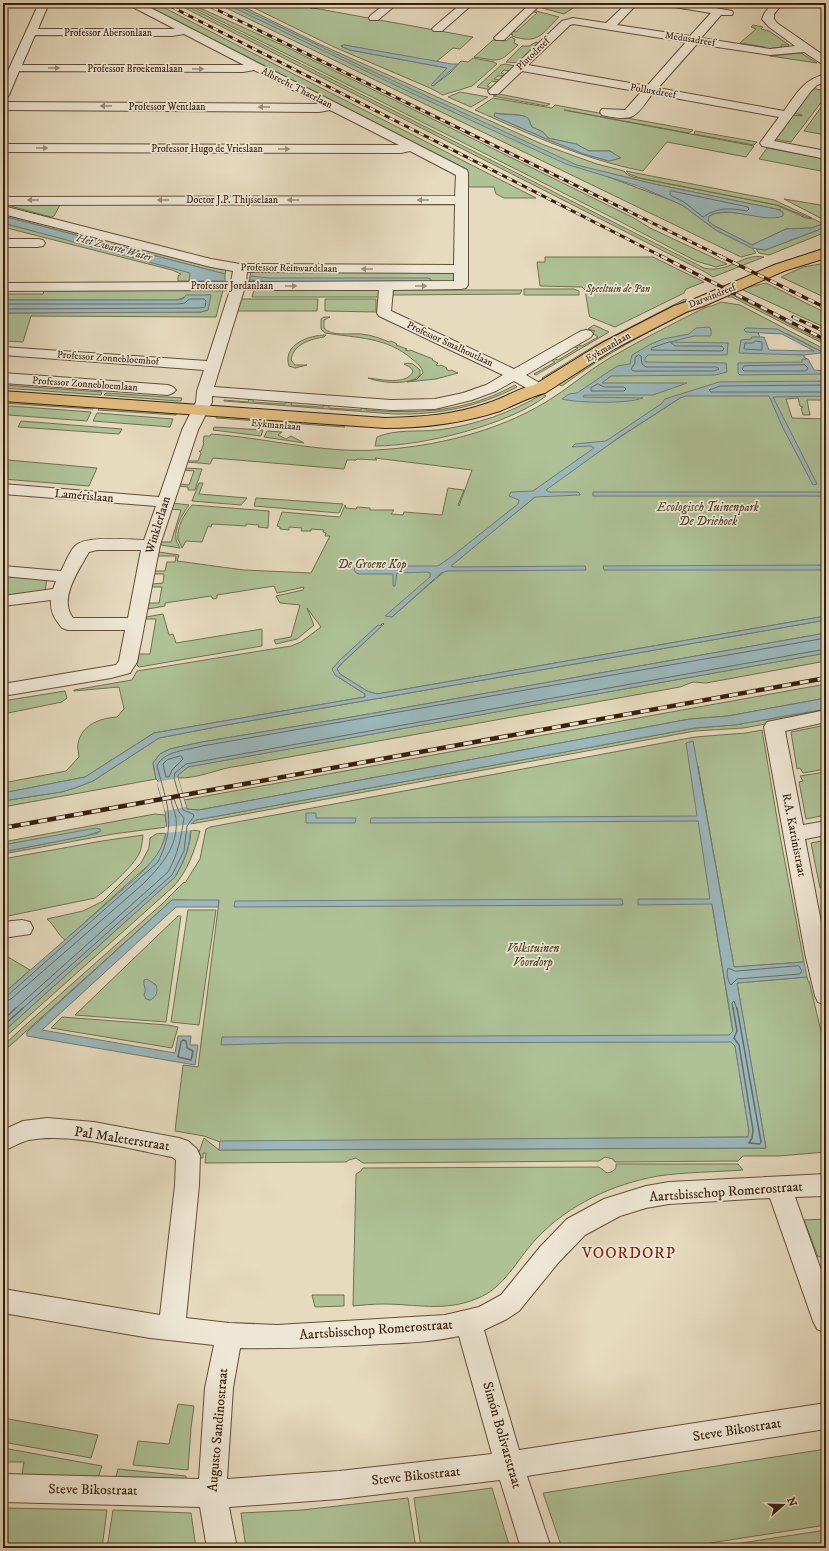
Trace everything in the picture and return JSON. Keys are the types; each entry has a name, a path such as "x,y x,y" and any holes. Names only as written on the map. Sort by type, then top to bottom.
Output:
{"main road":[{"name":"Darwindreef","path":"680,309 693,300 734,281 826,244"},
{"name":"Darwindreef","path":"680,309 698,303 778,268 826,253"},
{"name":"Eykmanlaan","path":"3,396 361,431 438,428 486,418 526,401 538,394 540,389 608,346 680,309"},
{"name":"Eykmanlaan","path":"3,405 197,415"}],"street":[{"path":"4,91 44,3"},
{"name":"Albrecht Thaerlaan","path":"133,3 462,173 462,200"},
{"path":"374,18 393,3"},
{"path":"438,29 469,3"},
{"path":"500,38 537,3"},
{"path":"609,26 633,3"},
{"path":"606,112 620,114 629,113 691,45 693,40 723,12 668,3"},
{"path":"778,3 768,14 768,19 773,25 826,62"},
{"name":"Medusadreef","path":"573,21 770,52 806,48"},
{"name":"Plutodreef","path":"494,91 566,23 573,21"},
{"name":"Professor Abersonlaan","path":"31,32 172,33 185,30"},
{"path":"9,51 22,51"},
{"name":"Professor Broekemalaan","path":"15,68 243,69 255,66"},
{"name":"Polluxdreef","path":"519,67 787,115"},
{"path":"826,78 813,83 807,88 766,143 826,155"},
{"name":"Professor Wentlaan","path":"3,106 311,108 331,106"},
{"name":"Professor Hugo de Vrieslaan","path":"3,148 401,149 411,147"},
{"path":"53,222 70,200"},
{"path":"462,200 462,269"},
{"name":"Doctor J.P. Thijsselaan","path":"3,201 462,200"},
{"name":"Professor Reinwardtlaan","path":"3,210 211,263 240,268 462,269"},
{"path":"3,243 38,243"},
{"name":"Winklerlaan","path":"3,690 123,669 128,662 151,545 164,502 197,415 204,402 205,391 213,366 231,286 240,268"},
{"name":"Professor Jordanlaan","path":"3,287 461,285 462,269"},
{"name":"Professor Smalhoutlaan","path":"386,286 384,313 515,375 540,389"},
{"name":"Eykmanlaan","path":"205,391 368,404 422,405 451,401 491,388 586,334"},
{"name":"Professor Zonnebloemhof","path":"3,351 213,366"},
{"name":"Professor Zonnebloemlaan","path":"3,378 168,390"},
{"name":"Lamérislaan","path":"3,489 164,502"},
{"path":"135,624 68,624 63,619 63,585 82,549 89,546 151,545"},
{"path":"3,571 63,585"},
{"path":"3,601 63,585"},
{"name":"R.A. Kartinistraat","path":"825,987 821,952 793,834 774,727 826,716"},
{"path":"793,834 826,828"},
{"name":"Pal Maleterstraat","path":"3,1141 23,1131 55,1129 94,1132 179,1148 188,1156 187,1185 172,1328"},
{"name":"Aartsbisschop Romerostraat","path":"3,1301 172,1328 229,1335 277,1337 368,1333 445,1326 468,1322 498,1312 510,1303 549,1255 576,1227 613,1207 646,1197 669,1193 826,1185"},
{"path":"779,1187 826,1321"},
{"name":"Simón Bolivarstraat","path":"468,1322 509,1465 536,1548"},
{"name":"Augusto Sandinostraat","path":"222,1548 212,1492 219,1388 229,1335"},
{"name":"Steve Bikostraat","path":"3,1488 212,1492 269,1491 509,1465 826,1416"}],"green space":[{"path":"139,3 155,3 536,198 504,198 496,194 494,187 466,187 465,172"},
{"path":"175,3 181,3 704,268 721,268 748,258 764,257 713,277"},
{"path":"185,3 189,3 280,44 634,218 650,228 727,264 716,267 696,261"},
{"path":"216,3 236,3 317,43 544,145 597,164 624,171 633,177 776,205 806,218 814,219 823,224 811,228 786,229 752,245 713,225 708,221 709,216 722,213 740,213 775,217 781,210 654,184 579,166 682,205 716,230 752,248 756,253 741,257"},
{"path":"286,3 473,37 460,49 453,48 436,62 344,45 342,47 350,50 447,68 433,86 450,73 461,61 468,62 473,58 494,62 497,64 472,86 443,95 334,47 246,4"},
{"path":"545,3 562,3 576,6 564,14 542,8 541,7"},
{"path":"532,11 559,17 544,33 534,38 521,38 512,36 513,35 508,33 511,31 516,32 537,13"},
{"path":"753,25 763,27 761,29 769,31 789,45 781,45 782,47 766,49 765,47 740,43 756,29 751,27"},
{"path":"511,37 515,39 514,43 518,45 499,60 474,57 493,40 506,41"},
{"path":"536,42 540,43 519,63 506,62 522,46 529,46"},
{"path":"801,53 817,63 770,56"},
{"path":"505,64 516,66 510,71 504,70 501,73 506,75 505,76 498,76 494,79 500,80 498,82 492,81 487,86 492,88 492,90 477,87 501,65"},
{"path":"811,88 826,91 826,96 791,142 774,139 792,115 802,116 793,113"},
{"path":"460,92 488,97 471,107 448,97"},
{"path":"499,94 550,104 546,106 493,96"},
{"path":"493,98 552,108 555,105 693,130 689,133 564,110 754,146 746,157 667,142 643,171 578,153 475,110","holes":["495,113 525,116 529,120 532,127 543,132 548,138 576,144 589,151 610,151 620,158 609,161 584,154 494,116"]},
{"path":"824,103 826,103 826,135 804,131"},
{"path":"695,131 757,142 754,145 694,134"},
{"path":"767,148 826,159 826,172 759,159"},
{"path":"626,171 774,200 812,218 777,205 640,178 629,174"},
{"path":"784,199 826,206 826,221"},
{"path":"3,204 60,205 54,216 51,217"},
{"path":"3,213 226,270 225,274 3,216"},
{"path":"3,223 177,268 191,273 189,281 178,281 178,276 181,274 172,270 3,227"},
{"path":"826,227 826,232 769,255 759,253 756,249 765,250"},
{"name":"Speeltuin de Pan","path":"545,257 653,257 704,282 686,289 684,293 615,327 590,317 585,290 582,287 540,286 537,262 545,262"},
{"path":"826,263 826,298 781,277 803,267"},
{"path":"251,270 451,272 454,273 455,281 249,283"},
{"path":"766,283 826,313 826,328 741,289"},
{"path":"524,289 574,289 579,291 579,295 524,295"},
{"path":"223,290 216,317 31,316 23,342 3,341 3,313 201,312 208,310 210,295 185,297 177,300 3,300 3,294 43,294 44,291"},
{"path":"254,290 380,290 379,297 252,297"},
{"path":"392,290 522,290 520,294 392,295"},
{"path":"731,294 826,343 826,345 732,297 728,297"},
{"path":"238,299 318,299 317,311 237,311"},
{"path":"325,299 376,299 376,312 325,311"},
{"path":"685,299 687,300 607,341 544,379 542,378 596,345"},
{"path":"719,303 740,305 826,350 826,354 788,334 757,330 766,352 804,355 812,372 826,372 826,400 807,400 810,415 803,415 801,408 803,407 800,406 798,398 786,399 792,418 826,419 826,616 377,694 367,691 340,674 337,669 384,624 383,623 336,666 335,675 365,694 365,697 154,733 85,777 3,793 3,783 66,771 79,757 78,744 80,737 87,727 104,719 117,717 124,709 119,687 74,690 132,680 137,671 291,646 301,642 321,627 307,608 314,625 297,639 276,644 274,640 291,637 300,605 280,603 276,596 303,590 304,587 277,593 274,586 217,595 217,598 213,599 211,596 165,603 165,606 148,609 149,603 159,603 162,587 152,587 152,584 163,583 164,574 154,574 155,571 165,571 167,562 175,562 176,556 158,556 159,552 179,555 177,561 244,570 311,573 330,536 325,536 326,533 323,532 324,530 311,529 311,531 301,531 302,528 289,527 289,530 280,529 280,527 277,526 282,512 340,517 345,505 346,508 356,509 357,507 370,508 370,510 394,510 391,514 403,515 404,512 442,515 448,488 464,490 458,505 459,506 472,470 375,458 377,460 347,460 344,469 213,458 210,464 188,462 198,461 201,453 199,451 201,451 204,443 204,436 210,436 211,434 334,449 376,450 420,445 464,436 486,430 527,413 554,397 600,364 620,352 704,308","holes":["677,397 683,397 606,446 551,485 444,571 392,617 440,569 560,476"]},
{"path":"701,304 702,305 613,352 562,386 558,384 613,349"},
{"path":"324,317 330,317 324,320 324,328 331,333 365,334 389,342 391,341 397,344 396,345 407,349 405,350 410,350 433,359 432,360 438,363 436,365 441,365 449,371 451,370 458,373 436,379 407,382 417,379 423,373 420,367 412,359 392,346 382,342 325,333 321,329 321,319"},
{"path":"594,325 609,332 536,375 534,374 555,362 549,359 551,357 558,360 578,348 572,346 575,344 582,346 598,337 592,333 595,331 588,329"},
{"path":"326,335 324,337 303,343 292,354 291,360 295,365 307,365 295,368 289,366 288,358 293,347 305,339"},
{"path":"404,364 413,364 420,370 420,375 409,381 388,382 368,378 386,380 405,379 410,376 413,371 410,367"},
{"path":"3,385 102,392 101,395 3,388"},
{"path":"515,385 517,387 473,405 442,411 410,414 224,401 248,402 250,397 254,398 253,402 285,404 287,400 292,401 291,405 323,407 325,403 329,403 329,408 361,410 363,406 367,406 366,410 406,412 461,406 497,394"},
{"path":"106,393 182,398 181,401 177,401 104,395"},
{"path":"543,394 546,396 530,406 488,425 440,438 395,445 375,446 377,437 384,434 438,430 466,425 518,407"},
{"path":"3,398 95,404 93,409 3,403"},
{"path":"101,405 178,411 176,415 98,410"},
{"path":"3,406 91,412 87,421 3,414"},
{"path":"97,413 173,419 170,427 93,421"},
{"path":"218,414 336,422 345,427 216,418"},
{"path":"21,421 122,429 119,434 18,427"},
{"path":"214,427 263,430 261,436 213,430"},
{"path":"267,431 282,432 278,435 286,439 291,436 304,443 264,437"},
{"path":"5,460 97,468 89,486 3,479 3,463"},
{"path":"185,468 202,469 195,490 188,490 188,487 178,486 179,484 189,485 194,471 184,470"},
{"path":"199,483 203,483 199,494 247,498 241,505 192,501"},
{"path":"256,498 343,504 339,513 254,506"},
{"path":"172,503 189,505 176,530 176,540 180,548 161,545 161,542 171,542 181,510 170,509"},
{"path":"192,505 269,511 268,528 258,527 259,525 246,524 246,526 212,524 211,527 208,526 202,542 186,541 182,548 178,539 178,530 184,516"},
{"path":"3,575 47,578 45,592 3,598"},
{"path":"163,614 169,635 173,634 176,643 262,629 262,646 139,667 137,665 139,654 150,654 156,619 145,619 146,617"},
{"path":"826,620 826,633 202,742 170,749 160,754 153,763 156,779 3,807 3,801 61,792 93,781 159,738"},
{"path":"826,653 826,661 706,683 693,682 680,687 231,767 193,777 178,778 178,775 188,767 198,765"},
{"path":"826,684 826,698 728,716 690,719 199,810 187,809 184,800"},
{"path":"65,691 67,698 62,702 3,714 3,701"},
{"path":"826,709 826,713 743,728 695,731 191,824 196,820 695,728 735,725"},
{"path":"826,725 826,769 803,773 800,768 797,769 791,732"},
{"name":"Volkstuinen Voordorp","path":"762,730 804,962 734,967 698,766 712,904 749,1131 748,1137 220,1142 204,1136 175,1131 183,1065 198,1067 219,901 172,900 3,1052 3,1046 20,1030 162,904 184,882 185,883 200,859 206,829 210,827 695,737 746,733"},
{"path":"826,772 826,815 806,819 799,782 803,781 800,776"},
{"path":"155,814 165,815 167,827 113,834 3,854 3,852 98,833 100,829 3,845 3,842"},
{"path":"191,830 200,831 190,860 183,874 174,886 3,1039 3,1032 175,877 186,855"},
{"path":"166,833 162,847 154,860 65,940 58,933 47,919 83,911 103,901 141,863 149,848 150,838 156,834"},
{"path":"143,835 141,849 136,859 119,878 95,898 3,917 3,859"},
{"path":"826,840 826,887 820,888 811,843"},
{"path":"188,910 216,910 199,1025 171,1022"},
{"path":"178,916 181,916 166,1022 75,1015"},
{"path":"3,954 30,970 3,994"},
{"path":"807,977 826,1052 826,1152 779,1156 743,1156 738,1161 615,1162 613,1159 605,1157 599,1161 363,1163 356,1158 346,1162 205,1163 206,1153 203,1153 203,1158 197,1158 204,1138 219,1150 766,1148 737,983"},
{"path":"62,1017 178,1027 172,1048 51,1028"},
{"path":"616,1164 738,1164 743,1170 658,1176 624,1184 608,1190 577,1206 549,1226 530,1246 503,1281 486,1294 476,1299 464,1303 441,1306 372,1304 353,1306 356,1174 363,1168 599,1167 607,1173 615,1169"},
{"path":"826,1219 826,1256 818,1257 804,1220"},
{"path":"312,1295 344,1295 344,1306 315,1307"},
{"path":"178,1404 194,1406 188,1470 133,1465 138,1441 169,1444"},
{"path":"3,1418 98,1435 91,1458 3,1442"},
{"path":"3,1448 102,1466 96,1484 21,1482 24,1462 3,1462"},
{"path":"826,1449 826,1525 678,1548 562,1548 543,1493"},
{"path":"118,1469 186,1476 186,1480 114,1485"},
{"path":"492,1488 510,1548 421,1548 414,1498"},
{"path":"408,1498 416,1548 246,1548 241,1513 302,1510"},
{"path":"3,1508 107,1510 102,1548 3,1548"},
{"path":"113,1510 191,1513 196,1548 107,1548"},
{"path":"826,1530 826,1548 709,1548"}],"water":[{"path":"224,3 231,3 363,67 577,165 654,184 776,209 783,212 783,216 775,218 726,212 709,216 708,221 713,225 752,245 786,229 811,228 826,223 826,227 765,250 752,248 716,230 682,205 638,186 566,164 403,89"},
{"path":"344,45 458,64 433,86 431,85 447,68 350,50 341,46"},
{"path":"495,113 525,116 529,119 532,127 543,132 548,138 576,144 589,151 610,151 621,158 609,161 584,154 496,117 494,115"},
{"name":"Het Zwarte Water","path":"3,216 225,274 225,281 189,281 190,273 3,223"},
{"path":"250,276 269,278 427,278 431,279 431,281 270,282 250,280"},
{"path":"186,295 211,295 208,310 201,312 3,313 3,300 177,300 183,299"},
{"path":"709,327 711,329 711,336 694,336 670,342 728,343 727,355 648,355 645,358 645,362 726,363 727,372 715,375 611,376 602,383 687,383 653,395 584,395 583,397 643,398 636,400 590,402 562,399 569,394 577,393 617,366 630,364 632,355 649,345 663,339 689,334 696,328"},
{"path":"746,328 777,329 826,354 826,356 820,353 804,355 739,353 741,340 751,339 752,337 764,337 769,350 814,351 782,334 746,332 744,330"},
{"path":"802,359 808,359 814,370 826,371 826,374 740,375 738,373 738,363 802,362"},
{"path":"826,381 826,396 773,397 817,484 813,485 783,428 769,396 686,396 680,398 621,436 546,490 549,492 578,492 580,495 535,497 451,566 585,566 586,570 447,571 441,573 392,617 385,616 430,577 430,573 397,573 395,586 393,586 393,574 359,574 354,570 355,567 363,566 438,566 518,504 519,500 509,496 511,492 533,491 594,448 591,446 572,447 575,444 606,441 661,404 665,399 719,382"},
{"path":"593,492 826,492 826,496 593,496"},
{"path":"826,565 826,570 604,570 603,566"},
{"path":"826,616 826,620 159,738 93,781 61,792 3,801 3,793 85,777 154,733 365,697 365,694 335,675 332,669 378,625 382,626 337,669 340,674 367,691 377,694"},
{"path":"826,633 826,653 188,767 178,775 178,778 187,809 199,810 690,719 728,716 826,698 826,709 735,725 695,728 196,820 191,824 187,852 175,877 3,1032 3,994 137,877 152,861 162,846 165,838 166,819 153,763 160,754 170,749 202,742"},
{"path":"693,741 734,967 804,962 807,977 737,983 766,1148 219,1150 220,1141 748,1137 749,1131 735,1046 731,1042 284,1043 221,1045 222,1037 729,1035 733,1031 712,904 638,905 638,899 710,899 698,821 370,823 371,818 697,816 686,743"},
{"path":"306,813 316,813 316,818 356,818 355,823 306,823"},
{"path":"96,828 100,829 101,831 85,836 3,852 3,845"},
{"path":"622,899 623,905 234,907 235,901"},
{"path":"172,900 219,900 218,907 176,907 42,1030 175,1053 178,1036 191,1036 190,1045 198,1045 195,1065 27,1036 27,1032 29,1030"},
{"path":"147,979 157,987 156,996 150,1000 146,999 144,995 144,980"}],"pier":[{"path":"178,778 186,807 165,811 157,782"},
{"path":"194,824 193,830 164,833 165,827"}],"railway":[{"path":"164,3 663,257"},
{"path":"203,3 722,257"},
{"path":"661,256 826,340"},
{"path":"720,256 826,308"},
{"path":"793,317 826,332"},
{"path":"3,828 826,678"}],"district":[{"name":"VOORDORP","path":"629,1253"}],"park label":[{"name":"Ecologisch Tuinenpark De Driehoek","path":"708,514"},
{"name":"De Groene Kop","path":"372,564"}]}
